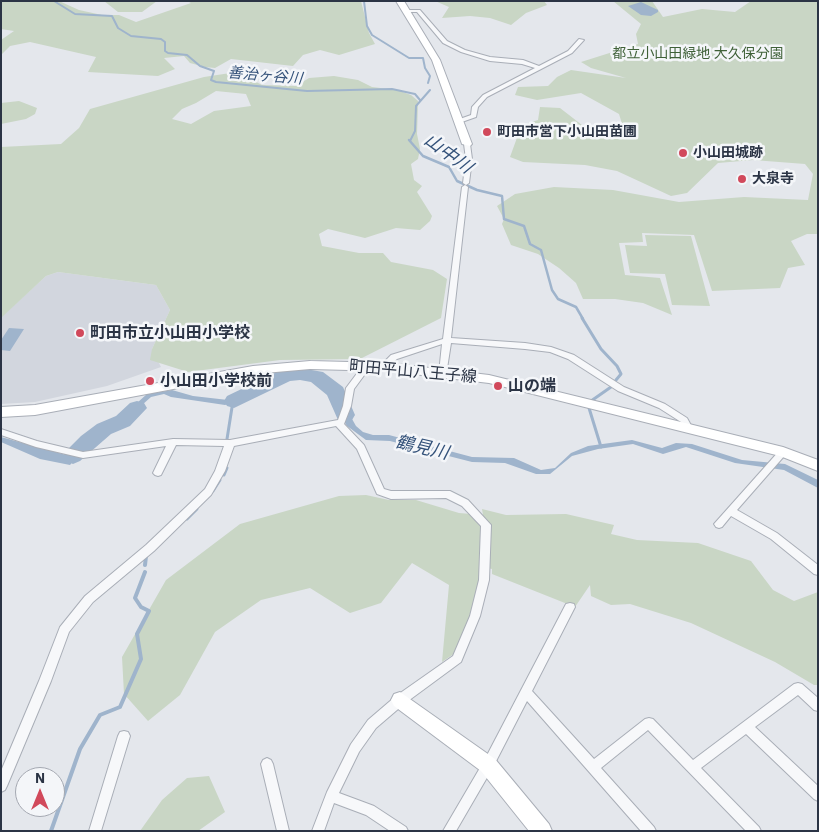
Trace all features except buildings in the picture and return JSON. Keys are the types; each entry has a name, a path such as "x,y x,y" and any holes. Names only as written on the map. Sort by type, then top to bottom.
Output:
{"main road":[{"path":"400,1 436,60 467,144"},
{"name":"町田平山八王子線","path":"1,412 35,410 253,370 310,365 388,367 489,380 689,429 779,457 816,464"},
{"path":"400,700 488,765 542,831"}],"street":[{"path":"406,11 418,11 445,42 463,51 485,58 523,62 538,67"},
{"path":"459,121 474,116 474,107 485,96 570,52 581,40"},
{"path":"443,373 469,159 467,144"},
{"path":"388,367 391,359 447,340 525,346 561,353 581,362 621,390 662,406 684,420 689,429"},
{"path":"340,423 347,406 350,388 367,366"},
{"path":"1,432 80,455 173,442 230,443 340,423"},
{"path":"318,831 331,796 355,748 372,724 400,700 458,659 475,616 484,580 486,525 465,503 446,494 390,495 380,490 361,447 340,423"},
{"path":"158,473 173,442"},
{"path":"1,786 46,681 64,630 89,599 150,548 208,492 220,471 230,443"},
{"path":"719,524 766,469 779,457"},
{"path":"730,511 774,536 818,572"},
{"path":"449,831 488,765 570,606"},
{"path":"693,767 798,688 818,706"},
{"path":"526,692 650,831"},
{"path":"593,767 649,723 755,831"},
{"path":"747,727 818,795"},
{"path":"95,831 124,736"},
{"path":"267,764 283,831"},
{"path":"331,796 370,810 402,831"}],"shaded area":[{"name":"町田市立小山田小学校","path":"58,272 156,285 170,310 152,349 161,367 107,386 35,402 1,404 1,317 46,276"}],"green space":[{"path":"1,1 59,1 79,10 102,15 119,15 136,22 191,3 187,1 361,1 369,33 375,44 339,55 320,50 303,55 293,66 231,59 215,68 190,63 184,56 164,58 175,69 158,76 88,72 96,57 30,42 10,46 1,55 1,40 14,31 1,29"},
{"path":"104,1 157,1 142,12 118,12"},
{"path":"435,1 544,1 547,5 526,13 511,25 490,18 470,16 442,18 449,7"},
{"name":"都立小山田緑地 大久保分園","path":"613,1 652,1 663,17 702,9 735,12 751,1 818,1 818,234 807,234 791,241 805,265 788,268 780,288 712,291 694,235 642,233 643,242 619,243 625,275 660,278 672,315 643,303 615,299 583,299 576,283 559,268 538,254 511,245 502,224 504,219 497,206 515,194 554,187 613,190 679,202 744,197 808,200 813,174 805,164 753,160 718,163 687,193 671,196 617,171 585,165 523,162 510,157 518,135 528,123 538,120 540,107 560,108 591,132 623,127 619,114 581,93 537,100 515,95 518,87 548,86 557,77 571,70 626,78 591,68 581,62 638,44 636,34 641,24"},
{"path":"237,72 262,85 296,86 309,78 334,76 358,80 372,87 397,90 411,95 418,101 417,134 420,149 418,159 411,164 414,180 422,186 417,192 432,216 430,221 420,230 396,228 365,238 328,229 319,234 322,246 359,253 383,253 391,262 433,270 447,279 441,318 360,359 280,360 188,372 150,360 152,349 170,310 156,285 58,272 46,276 1,318 1,147 61,144 79,128 90,109 204,77","holes":["216,91 246,94 251,106 214,111 191,124 172,119 182,109"]},
{"path":"19,101 37,108 35,114 26,119 1,124 1,103"},
{"path":"645,235 691,236 710,306 672,305 665,274 630,273 625,245 647,246"},
{"path":"366,495 389,500 416,500 459,513 483,515 482,509 506,515 566,514 614,525 611,534 637,540 698,543 751,561 773,590 794,601 818,592 818,685 814,685 775,662 691,623 630,604 611,605 591,596 590,585 575,607 492,574 492,569 482,567 461,649 442,662 449,585 412,563 381,603 350,613 310,588 261,600 215,632 180,695 148,721 124,694 122,657 166,580 240,524 339,496"},
{"path":"209,776 225,812 198,831 140,831 162,800 187,778"}],"water":[{"path":"641,2 658,10 658,12 651,16 641,15 628,6"},
{"path":"9,328 24,329 10,351 1,350 1,340"},
{"path":"312,371 326,376 337,386 339,396 356,426 363,432 373,435 389,435 472,457 514,458 541,470 555,468 571,453 588,446 632,440 662,448 676,443 692,444 742,460 785,464 818,480 818,488 784,470 735,463 686,447 663,454 633,444 598,449 572,456 550,474 536,474 505,463 472,462 390,441 366,440 347,426 340,415 334,389 325,380 314,375 288,378 248,399 225,405 171,397 164,394 151,397 124,421 97,434 70,465 40,459 1,442 1,437 70,456 86,438 96,430 118,420 147,394 172,390 193,396 228,400 253,392 296,372"}],"waterway":[{"name":"善治ヶ谷川","path":"54,1 75,14 112,16 118,28 131,36 161,39 165,42 165,51 168,53 187,55 200,66 214,71 211,80 216,82 307,91 392,89 415,94 420,100"},
{"name":"山中川","path":"364,1 367,26 372,35 409,58 423,58 425,68 430,76 428,83"},
{"name":"山中川","path":"410,141 415,131 416,106 430,90"},
{"name":"山中川","path":"409,140 423,156 449,167 457,181 477,190 502,196 504,219 524,226 530,244 541,250 552,290 558,299 576,307 583,319"},
{"name":"山中川","path":"582,318 601,349 617,366 621,374 616,380"},
{"name":"鶴見川","path":"234,401 286,375 300,374 316,377 328,384 336,392 345,415"},
{"name":"山中川","path":"591,401 611,387"},
{"path":"227,439 233,401"},
{"name":"鶴見川","path":"73,456 88,441 104,429 123,421 137,408"},
{"name":"山中川","path":"589,408 601,447"},
{"path":"224,475 227,468"},
{"path":"213,491 220,480"},
{"path":"187,519 197,509"},
{"path":"145,565 146,556"},
{"path":"51,831 80,749 100,715 120,707 141,659 137,634 149,611 141,607 135,598 145,572"}],"place":[{"name":"町田市営下小山田苗圃","path":"487,132"},
{"name":"小山田城跡","path":"683,153"},
{"name":"大泉寺","path":"742,179"},
{"name":"町田市立小山田小学校","path":"80,333"},
{"name":"小山田小学校前","path":"150,381"},
{"name":"山の端","path":"498,386"}]}
